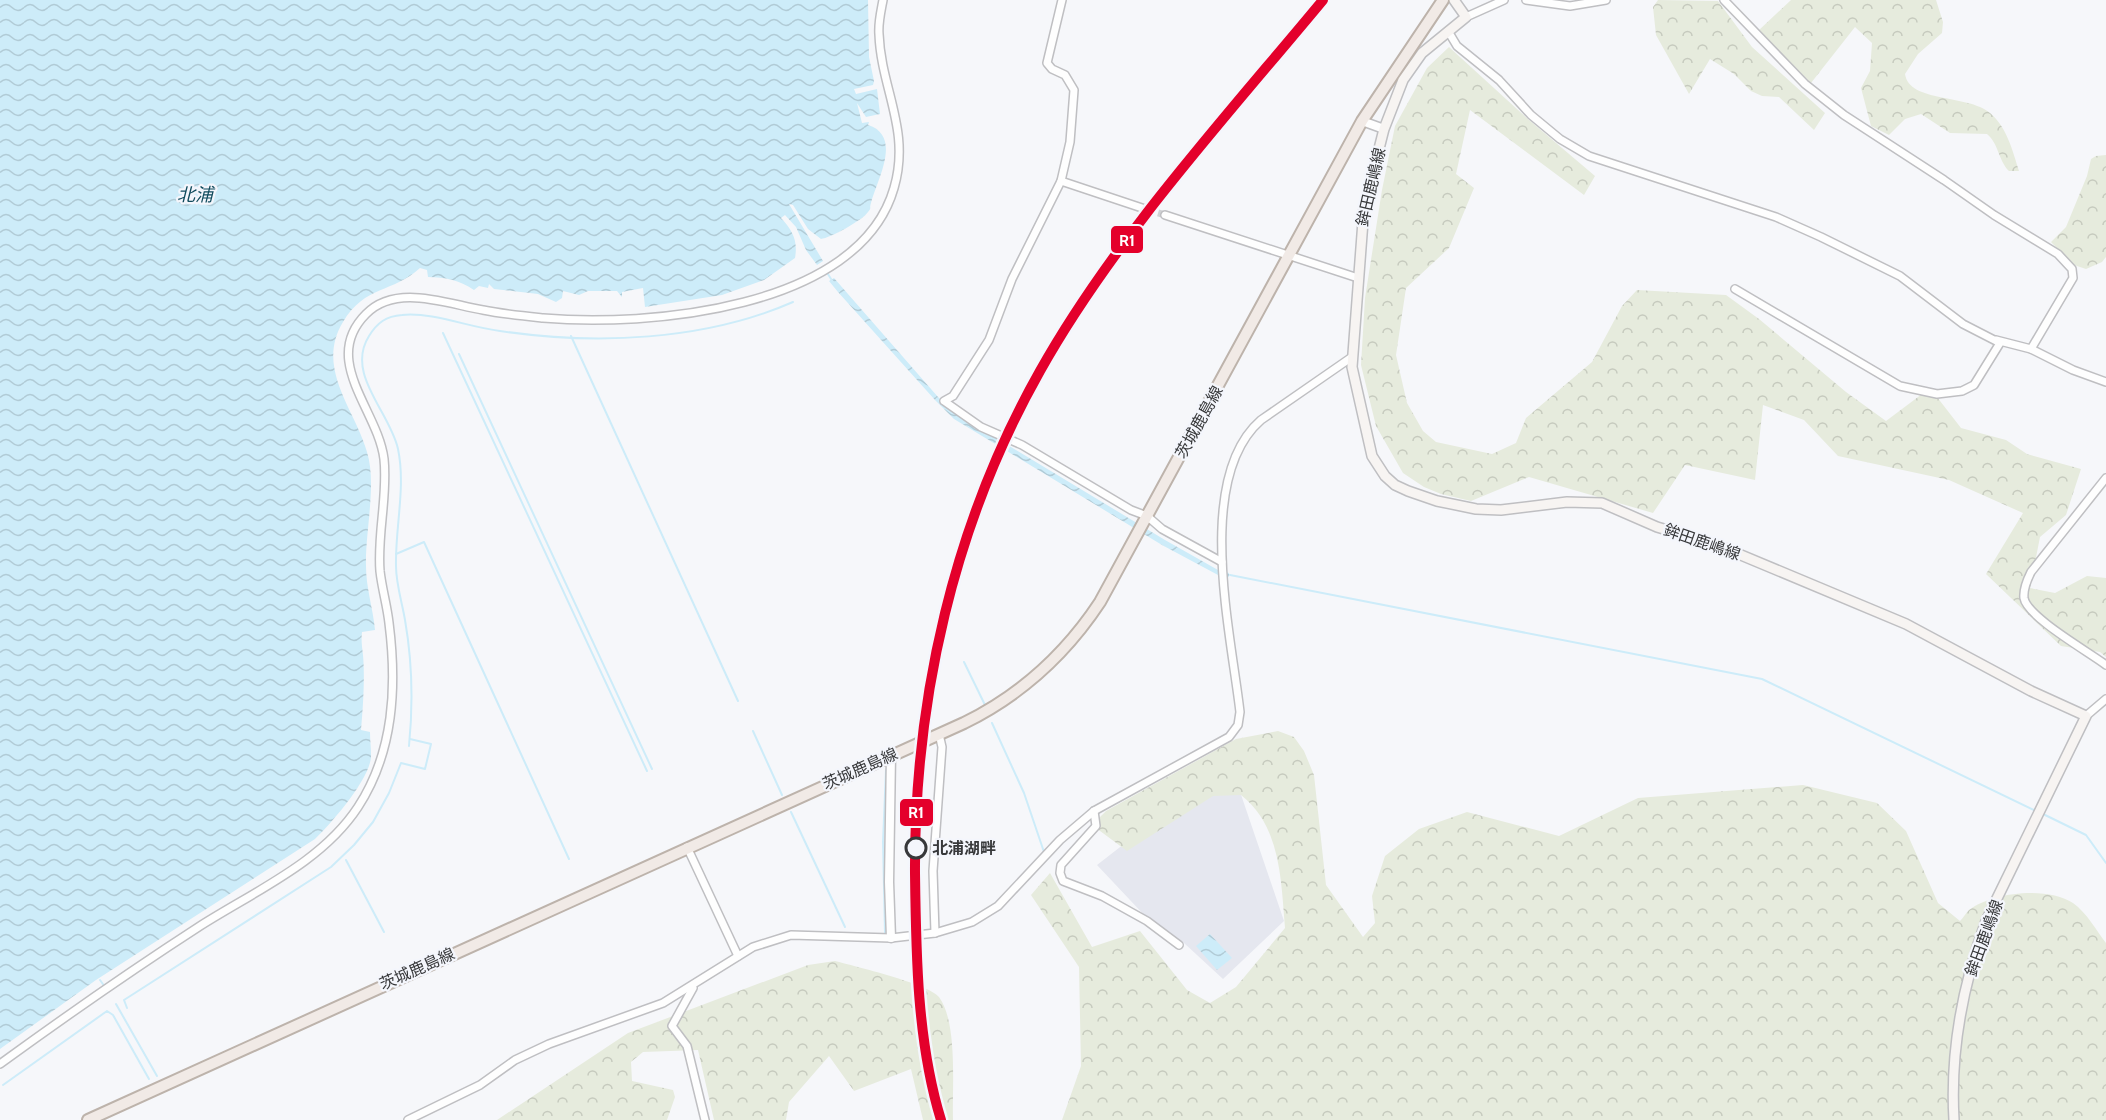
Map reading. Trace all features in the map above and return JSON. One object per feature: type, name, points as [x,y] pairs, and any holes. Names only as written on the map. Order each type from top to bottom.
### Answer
[{"type":"main road","name":"茨城鹿島線","points":[[88,1120],[939,734],[999,704],[1039,675],[1059,655],[1100,602],[1362,121],[1443,0]]},
{"type":"main road","points":[[1454,0],[1466,17]]},
{"type":"main road","name":"鉾田鹿嶋線","points":[[1466,17],[1422,53],[1397,94],[1384,129],[1364,208],[1352,357],[1354,376],[1372,456],[1378,468],[1395,486],[1437,501],[1476,509],[1501,510],[1567,502],[1602,503],[1657,527],[1717,545],[1906,624],[2031,690],[2086,716],[1986,921],[1975,951],[1958,1027],[1954,1120]]},
{"type":"street","points":[[0,1064],[163,950],[311,856],[345,825],[373,780],[388,738],[393,681],[389,625],[380,569],[384,461],[376,433],[355,388],[349,361],[353,335],[364,315],[382,302],[412,298],[541,318],[591,321],[646,319],[754,299],[803,282],[825,269],[871,230],[890,199],[896,180],[898,130],[878,34],[883,0]]},
{"type":"street","points":[[1062,0],[1047,63],[1052,69],[1065,75],[1074,90],[1070,142],[1061,181],[1012,279],[989,340],[953,396],[944,400],[981,427],[1022,445],[1221,562]]},
{"type":"street","points":[[1466,17],[1504,0]]},
{"type":"street","points":[[1526,0],[1570,6],[1606,0]]},
{"type":"street","points":[[1724,0],[1805,84],[1844,115],[1994,215],[2058,254],[2072,269],[2073,278],[2031,349]]},
{"type":"street","points":[[1448,31],[1457,46],[1499,80],[1531,115],[1560,139],[1589,156],[1776,217],[1900,276],[1964,324],[2000,343],[1974,385],[1962,391],[1937,394],[1900,386],[1735,290]]},
{"type":"street","points":[[1362,121],[1384,129]]},
{"type":"street","points":[[1061,181],[1148,210]]},
{"type":"street","points":[[1165,215],[1358,278]]},
{"type":"street","points":[[1994,339],[2031,349],[2073,370],[2106,382]]},
{"type":"street","points":[[408,1120],[480,1085],[515,1060],[549,1044],[663,1004],[753,947],[791,935],[891,938],[935,933],[972,922],[998,906],[1060,840],[1094,811],[1229,737],[1238,725],[1240,712],[1221,562],[1223,517],[1232,467],[1243,440],[1261,420],[1352,357]]},
{"type":"street","points":[[2106,478],[2031,572],[2024,588],[2024,599],[2033,614],[2106,665]]},
{"type":"street","points":[[2086,716],[2106,699]]},
{"type":"street","points":[[935,933],[933,871],[942,747],[939,734]]},
{"type":"street","points":[[891,755],[889,882],[891,938]]},
{"type":"street","points":[[1094,811],[1096,826],[1061,865],[1060,873],[1063,881],[1102,896],[1146,921],[1179,945]]},
{"type":"street","points":[[687,848],[738,956]]},
{"type":"street","points":[[694,985],[672,1026],[687,1046],[705,1120]]},
{"type":"shaded area","points":[[1234,774],[1284,921],[1223,979],[1184,943],[1146,917],[1097,865],[1124,844]]},
{"type":"green space","points":[[1658,0],[1718,1],[1752,47],[1825,113],[1814,130],[1779,97],[1762,96],[1751,91],[1734,74],[1710,59],[1689,94],[1656,35],[1653,7]]},
{"type":"green space","points":[[1791,0],[1936,0],[1943,22],[1942,33],[1918,54],[1905,74],[1909,83],[1917,90],[1968,103],[1990,113],[2005,132],[2019,171],[2009,171],[1994,142],[1987,134],[1950,133],[1921,114],[1905,119],[1889,135],[1871,126],[1861,88],[1870,71],[1872,43],[1855,27],[1811,83],[1758,31]]},
{"type":"green space","points":[[1449,47],[1595,176],[1584,195],[1470,110],[1456,174],[1474,188],[1449,248],[1406,288],[1396,355],[1407,403],[1423,431],[1436,442],[1492,454],[1516,443],[1526,418],[1592,362],[1622,306],[1637,290],[1726,295],[1759,319],[1846,392],[1886,421],[1930,388],[1961,428],[2006,440],[2027,454],[2081,469],[2066,515],[2040,537],[2030,588],[2055,593],[2087,576],[2106,578],[2106,657],[2100,652],[2061,646],[1986,574],[2023,513],[1949,480],[1838,456],[1804,420],[1763,405],[1755,480],[1685,465],[1653,513],[1529,477],[1471,501],[1441,494],[1424,487],[1403,473],[1376,426],[1361,365],[1365,298],[1382,190],[1395,126],[1427,68]]},
{"type":"green space","points":[[2106,155],[2106,257],[2102,262],[2086,269],[2074,265],[2051,242],[2066,227],[2087,176],[2091,159]]},
{"type":"green space","points":[[1278,731],[1294,737],[1304,751],[1314,775],[1326,885],[1363,937],[1375,923],[1372,896],[1385,856],[1419,829],[1467,812],[1559,836],[1638,798],[1803,785],[1877,803],[1906,831],[1938,903],[1960,921],[1969,910],[1991,899],[2005,895],[2035,893],[2049,894],[2073,903],[2091,922],[2106,943],[2106,1120],[1062,1120],[1081,1066],[1079,967],[1031,895],[1050,873],[1092,947],[1140,931],[1187,990],[1210,1003],[1236,987],[1285,928],[1276,855],[1264,822],[1254,808],[1241,795],[1213,796],[1127,851],[1092,825],[1106,811],[1236,739]]},
{"type":"green space","points":[[835,961],[907,981],[939,997],[945,1008],[952,1039],[953,1120],[923,1120],[911,1069],[854,1091],[829,1056],[789,1102],[786,1120],[714,1120],[698,1050],[643,1052],[631,1062],[632,1081],[673,1090],[675,1097],[667,1120],[497,1120],[628,1033],[808,965]]},
{"type":"water","name":"北浦","points":[[0,0],[868,0],[869,57],[874,81],[873,85],[854,89],[856,94],[877,89],[880,114],[866,117],[857,103],[862,123],[869,122],[868,125],[878,131],[884,139],[886,148],[885,160],[870,209],[846,228],[821,239],[808,229],[793,205],[789,204],[823,261],[817,265],[806,250],[796,227],[785,215],[781,218],[794,237],[795,258],[764,280],[722,295],[645,307],[643,288],[622,292],[622,297],[617,291],[588,291],[579,295],[563,291],[562,298],[556,302],[538,294],[494,289],[489,284],[488,288],[479,286],[474,290],[452,280],[428,277],[427,270],[420,268],[400,282],[370,295],[352,310],[343,322],[336,339],[333,356],[340,388],[361,436],[370,465],[371,493],[366,566],[375,630],[362,632],[364,683],[361,730],[370,732],[371,752],[365,775],[340,812],[315,839],[96,980],[0,1049]]},
{"type":"water","points":[[834,278],[938,397],[958,415],[1165,540],[1218,570],[1229,573],[1229,577],[1218,575],[1162,545],[954,419],[838,292],[829,281]]},
{"type":"water","points":[[1210,934],[1232,958],[1217,970],[1196,946]]},
{"type":"waterway","points":[[826,271],[833,282]]},
{"type":"waterway","points":[[409,746],[410,667],[396,566],[401,493],[400,463],[393,435],[372,393],[362,364],[363,350],[375,327],[391,317],[414,315],[488,329],[536,335],[573,338],[649,336],[723,325],[793,302]]},
{"type":"waterway","points":[[443,333],[647,771]]},
{"type":"waterway","points":[[571,336],[738,701]]},
{"type":"waterway","points":[[459,354],[652,769]]},
{"type":"waterway","points":[[396,554],[424,542],[569,859]]},
{"type":"waterway","points":[[1230,575],[1762,679],[2036,811]]},
{"type":"waterway","points":[[964,662],[985,705]]},
{"type":"waterway","points":[[992,723],[1024,793],[1044,852]]},
{"type":"waterway","points":[[753,731],[782,795]]},
{"type":"waterway","points":[[127,1008],[124,1000],[331,867],[354,845],[373,822],[389,793],[401,763],[425,769],[431,744],[410,739]]},
{"type":"waterway","points":[[885,933],[883,842],[886,770]]},
{"type":"waterway","points":[[791,812],[845,927]]},
{"type":"waterway","points":[[2041,813],[2086,835],[2106,863]]},
{"type":"waterway","points":[[346,860],[384,932]]},
{"type":"waterway","points":[[100,980],[105,987]]},
{"type":"waterway","points":[[116,1004],[157,1076]]},
{"type":"waterway","points":[[3,1085],[107,1011],[113,1015],[149,1079]]},
{"type":"tunnel","points":[[1148,210],[1165,215]]},
{"type":"transit line","name":"R1","points":[[941,1120],[927,1060],[919,998],[915,904],[917,808],[922,743],[931,678],[962,551],[984,489],[1010,429],[1069,322],[1136,226],[1323,0]]},
{"type":"place","name":"北浦湖畔","points":[[916,848]]}]
